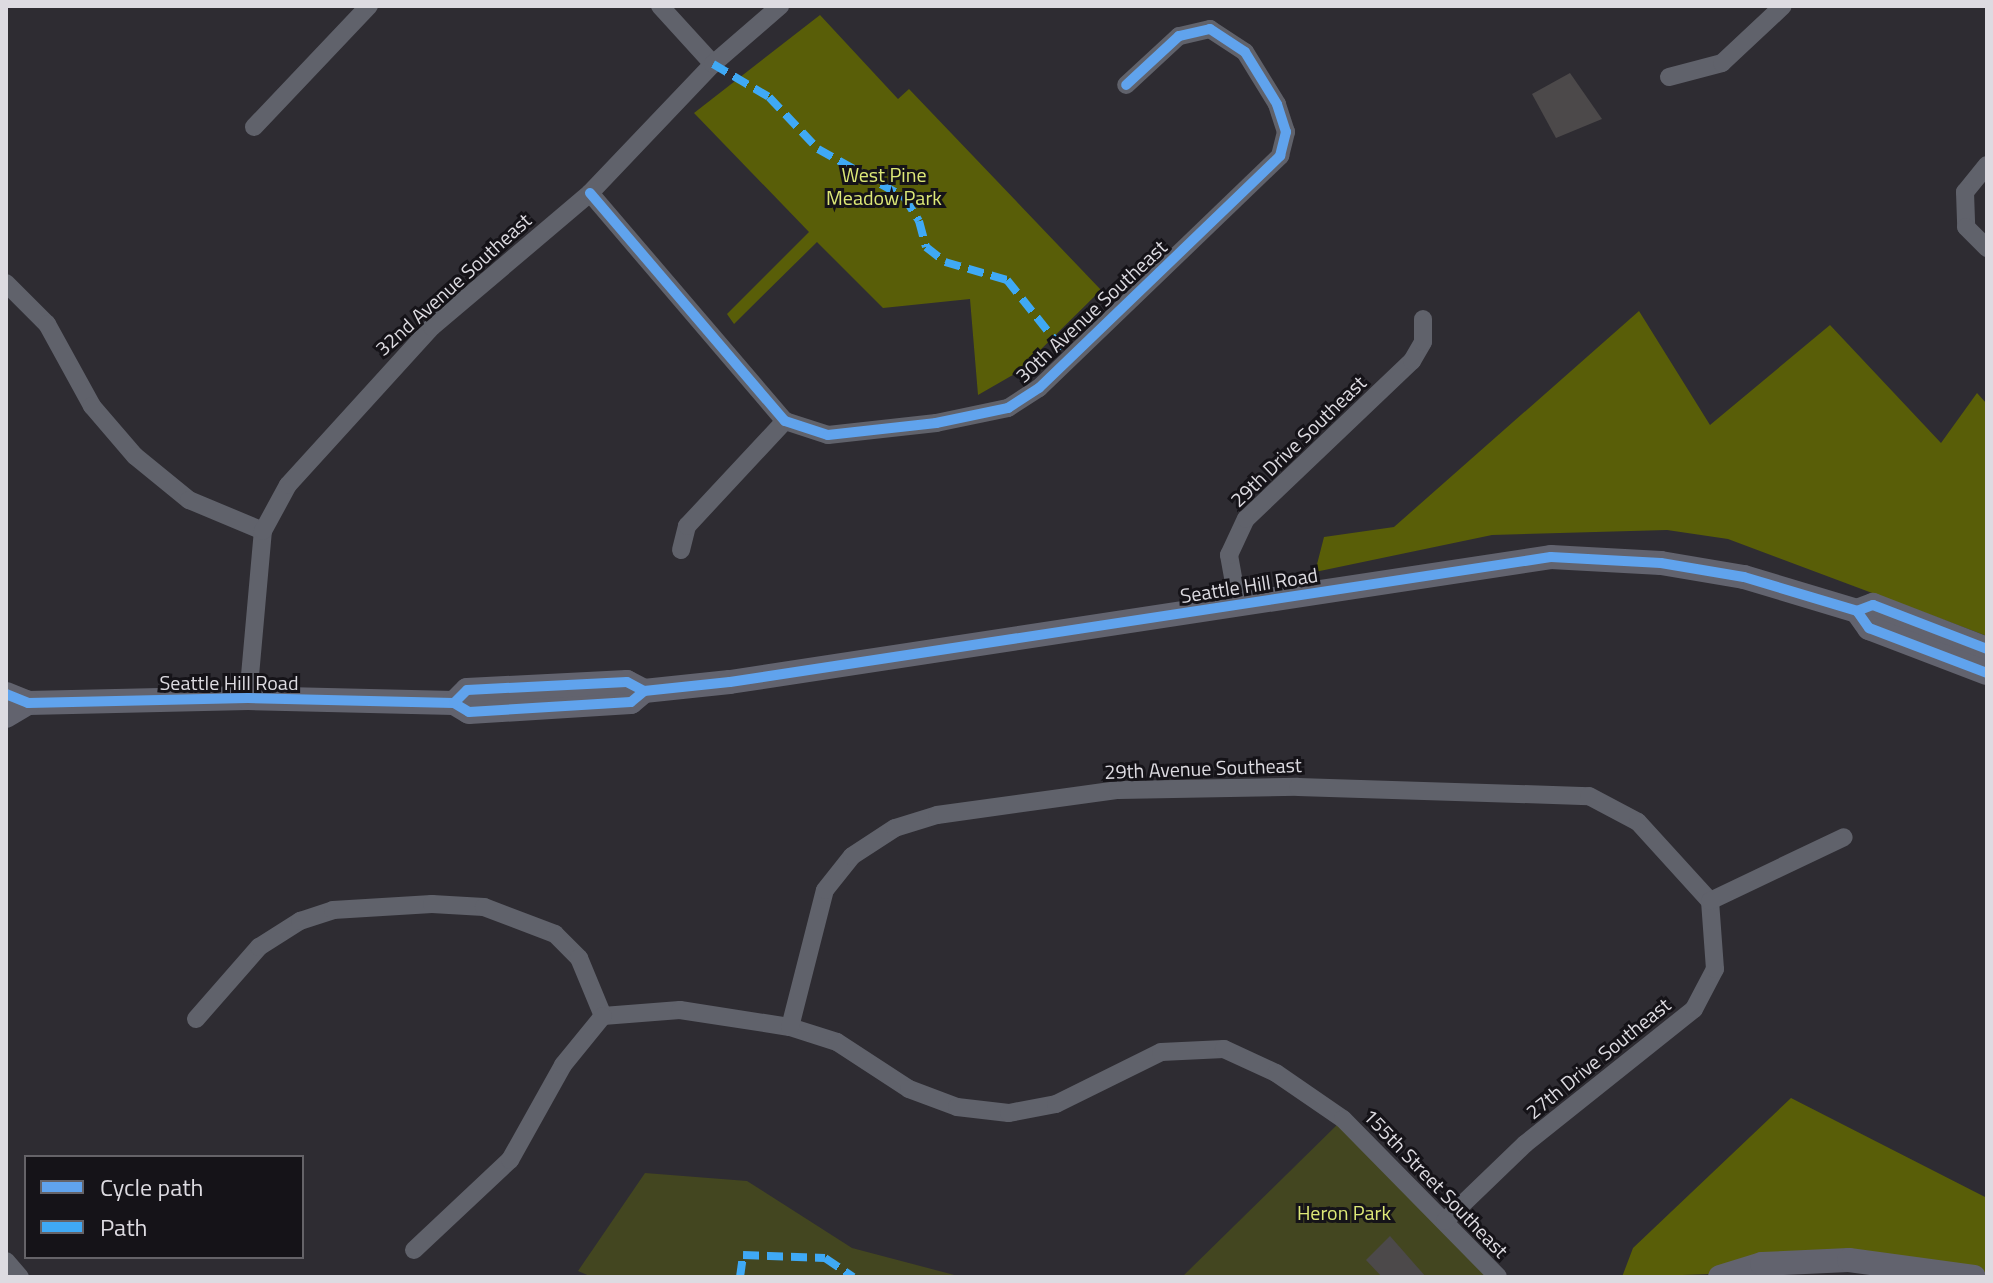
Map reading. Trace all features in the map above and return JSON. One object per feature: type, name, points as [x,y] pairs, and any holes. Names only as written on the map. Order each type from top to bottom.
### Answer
[{"type":"main road","name":"Seattle Hill Road","points":[[6,716],[17,699],[248,698],[454,703],[469,712],[631,702],[644,691],[1551,557],[1661,563],[1744,577],[1857,611],[1873,605],[1987,649]]},
{"type":"main road","name":"Seattle Hill Road","points":[[1857,611],[1869,628],[1987,673]]},
{"type":"main road","points":[[1720,1277],[1762,1264],[1849,1260],[1974,1277]]},
{"type":"street","points":[[254,127],[369,6]]},
{"type":"street","points":[[660,6],[713,64]]},
{"type":"street","name":"32nd Avenue Southeast","points":[[248,698],[263,531],[288,485],[332,431],[422,337],[590,193],[713,64],[780,6]]},
{"type":"street","points":[[1669,77],[1722,63],[1783,6]]},
{"type":"street","name":"30th Avenue Southeast","points":[[785,421],[828,435],[1008,408],[1039,388],[1280,156],[1286,132],[1277,104],[1245,52],[1210,29],[1179,36],[1126,85]]},
{"type":"street","points":[[1987,165],[1965,192],[1966,227],[1987,248]]},
{"type":"street","points":[[590,193],[785,421],[687,526],[681,550]]},
{"type":"street","points":[[6,283],[47,324],[92,406],[135,456],[189,500],[263,531]]},
{"type":"street","name":"29th Drive Southeast","points":[[1238,605],[1229,555],[1241,527],[1412,361],[1423,342],[1423,319]]},
{"type":"street","name":"29th Avenue Southeast","points":[[790,1027],[825,890],[852,856],[895,828],[937,815],[1058,798],[1118,790],[1298,787],[1589,796],[1638,822],[1710,901]]},
{"type":"street","points":[[1710,901],[1844,837]]},
{"type":"street","name":"27th Drive Southeast","points":[[1445,1221],[1525,1144],[1694,1009],[1715,969],[1710,901]]},
{"type":"street","points":[[196,1019],[259,947],[300,921],[333,910],[432,904],[484,907],[555,934],[579,958],[603,1016],[563,1065],[510,1160],[414,1250]]},
{"type":"street","name":"155th Street Southeast","points":[[603,1016],[680,1010],[790,1027],[837,1042],[909,1089],[957,1107],[1009,1113],[1056,1104],[1161,1052],[1224,1049],[1276,1073],[1343,1119],[1498,1277]]},
{"type":"street","points":[[6,1261],[20,1277]]},
{"type":"green space","name":"West Pine Meadow Park","points":[[820,15],[898,99],[909,89],[1101,290],[1018,372],[978,395],[970,299],[883,308],[817,242],[734,324],[727,314],[809,232],[694,113]]},
{"type":"green space","points":[[1639,311],[1710,425],[1830,325],[1941,443],[1977,393],[1987,404],[1987,636],[1728,539],[1667,530],[1492,535],[1315,572],[1324,537],[1394,527]]},
{"type":"green space","points":[[1791,1098],[1987,1198],[1987,1277],[1924,1267],[1622,1277],[1633,1248]]},
{"type":"green space","name":"Heron Park","points":[[1343,1119],[1498,1277],[1182,1277]]},
{"type":"green space","points":[[645,1173],[747,1181],[852,1248],[962,1277],[592,1277],[578,1271]]},
{"type":"building","points":[[1570,73],[1602,119],[1556,138],[1532,94]]},
{"type":"building","points":[[1390,1236],[1426,1277],[1382,1277],[1366,1260]]},
{"type":"marked path","points":[[713,64],[769,97],[818,149],[904,197],[919,221],[926,247],[945,262],[1007,280],[1070,359]]},
{"type":"marked path","points":[[740,1277],[743,1255],[825,1258],[853,1277]]},
{"type":"cycle path","points":[[590,193],[785,421],[828,435],[936,423],[1008,408],[1039,388],[1280,156],[1286,132],[1277,104],[1245,52],[1210,29],[1179,36],[1126,85]]},
{"type":"cycle path","points":[[454,703],[467,690],[627,682],[644,691],[730,682],[1551,557],[1661,563],[1744,577],[1857,611],[1869,628],[1987,673]]},
{"type":"cycle path","points":[[1857,611],[1873,605],[1987,649]]},
{"type":"cycle path","points":[[6,694],[28,703],[248,698],[454,703],[469,712],[631,702],[644,691]]}]
